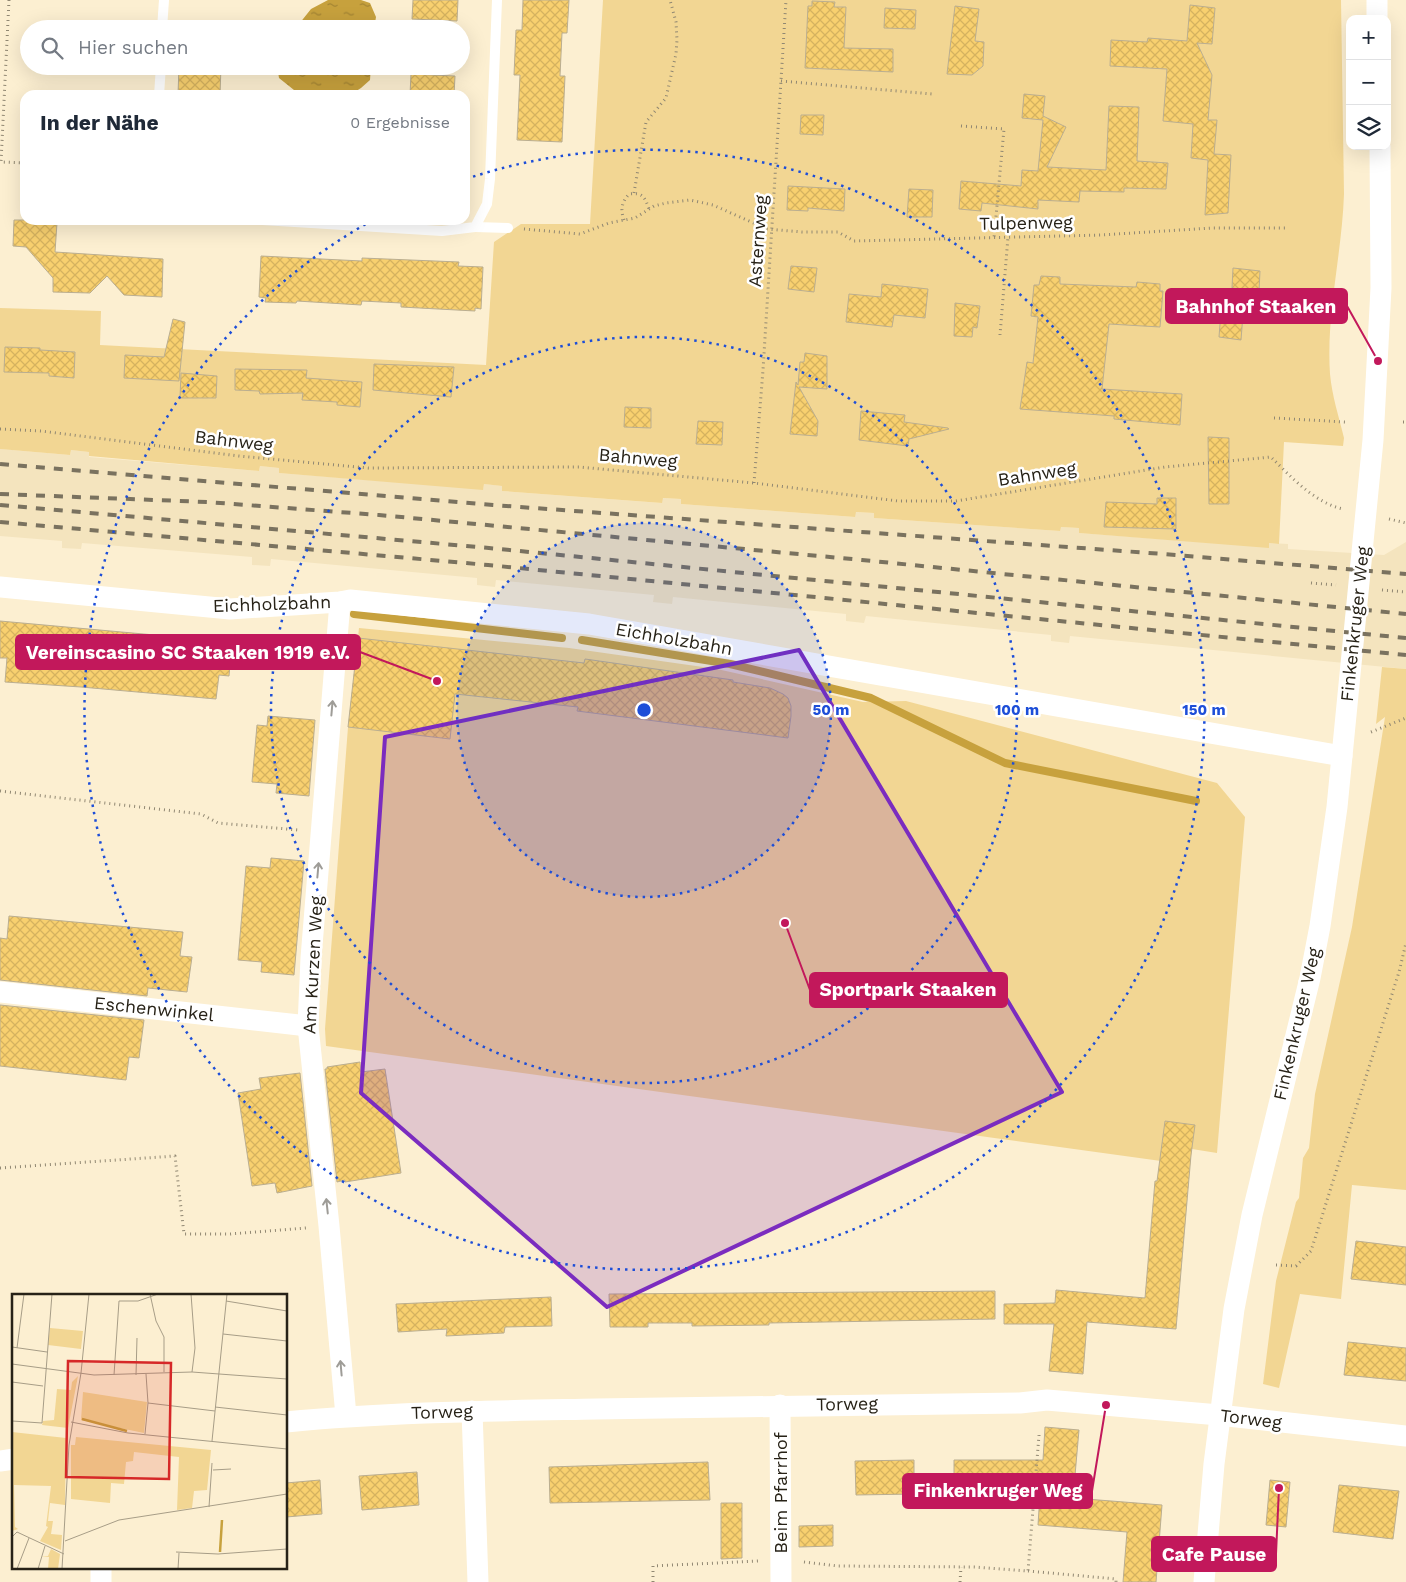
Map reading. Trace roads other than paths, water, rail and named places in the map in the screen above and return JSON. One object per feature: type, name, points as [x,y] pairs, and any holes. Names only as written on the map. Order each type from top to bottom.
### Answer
[{"type":"street","points":[[1377,0],[1377,15]]},
{"type":"street","name":"Finkenkruger Weg","points":[[1204,1582],[1219,1415],[1234,1309],[1252,1215],[1310,978],[1320,926],[1337,807],[1371,463],[1381,288],[1380,150]]},
{"type":"street","name":"Eichholzbahn","points":[[0,587],[230,609],[350,600],[589,624],[1342,756]]},
{"type":"street","name":"Am Kurzen Weg","points":[[340,602],[311,958],[308,1026],[329,1226],[346,1416]]},
{"type":"street","name":"Eschenwinkel","points":[[0,992],[308,1026]]},
{"type":"street","name":"Torweg","points":[[288,1422],[346,1416],[472,1411],[1047,1400],[1219,1415],[1406,1436]]},
{"type":"street","name":"Beim Pfarrhof","points":[[780,1405],[781,1582]]},
{"type":"street","points":[[472,1411],[478,1582]]},
{"type":"lane","points":[[163,20],[164,0]]},
{"type":"lane","points":[[474,228],[487,204],[490,179],[497,0]]},
{"type":"lane","points":[[159,90],[160,75]]},
{"type":"lane","points":[[352,225],[442,230],[508,228]]},
{"type":"water","points":[[328,0],[361,0],[370,3],[376,17],[376,20],[302,20],[311,9]]},
{"type":"water","points":[[278,75],[370,75],[370,80],[358,90],[294,90],[279,78]]},
{"type":"waterway","points":[[354,614],[562,638]]},
{"type":"waterway","points":[[582,640],[730,664],[871,698],[1005,763],[1196,801]]},
{"type":"railway","points":[[0,464],[493,505],[1163,554],[1406,574]]},
{"type":"railway","points":[[0,494],[207,502],[379,515],[862,560],[1406,614]]},
{"type":"railway","points":[[0,505],[489,548],[1406,638]]},
{"type":"railway","points":[[0,522],[488,565],[1406,655]]},
{"type":"place","name":"Bahnhof Staaken","points":[[1378,361]]},
{"type":"place","name":"Vereinscasino SC Staaken 1919 e.V.","points":[[437,681]]},
{"type":"place","name":"Sportpark Staaken","points":[[785,923]]},
{"type":"place","name":"Finkenkruger Weg","points":[[1106,1405]]},
{"type":"place","name":"Cafe Pause","points":[[1279,1488]]}]
